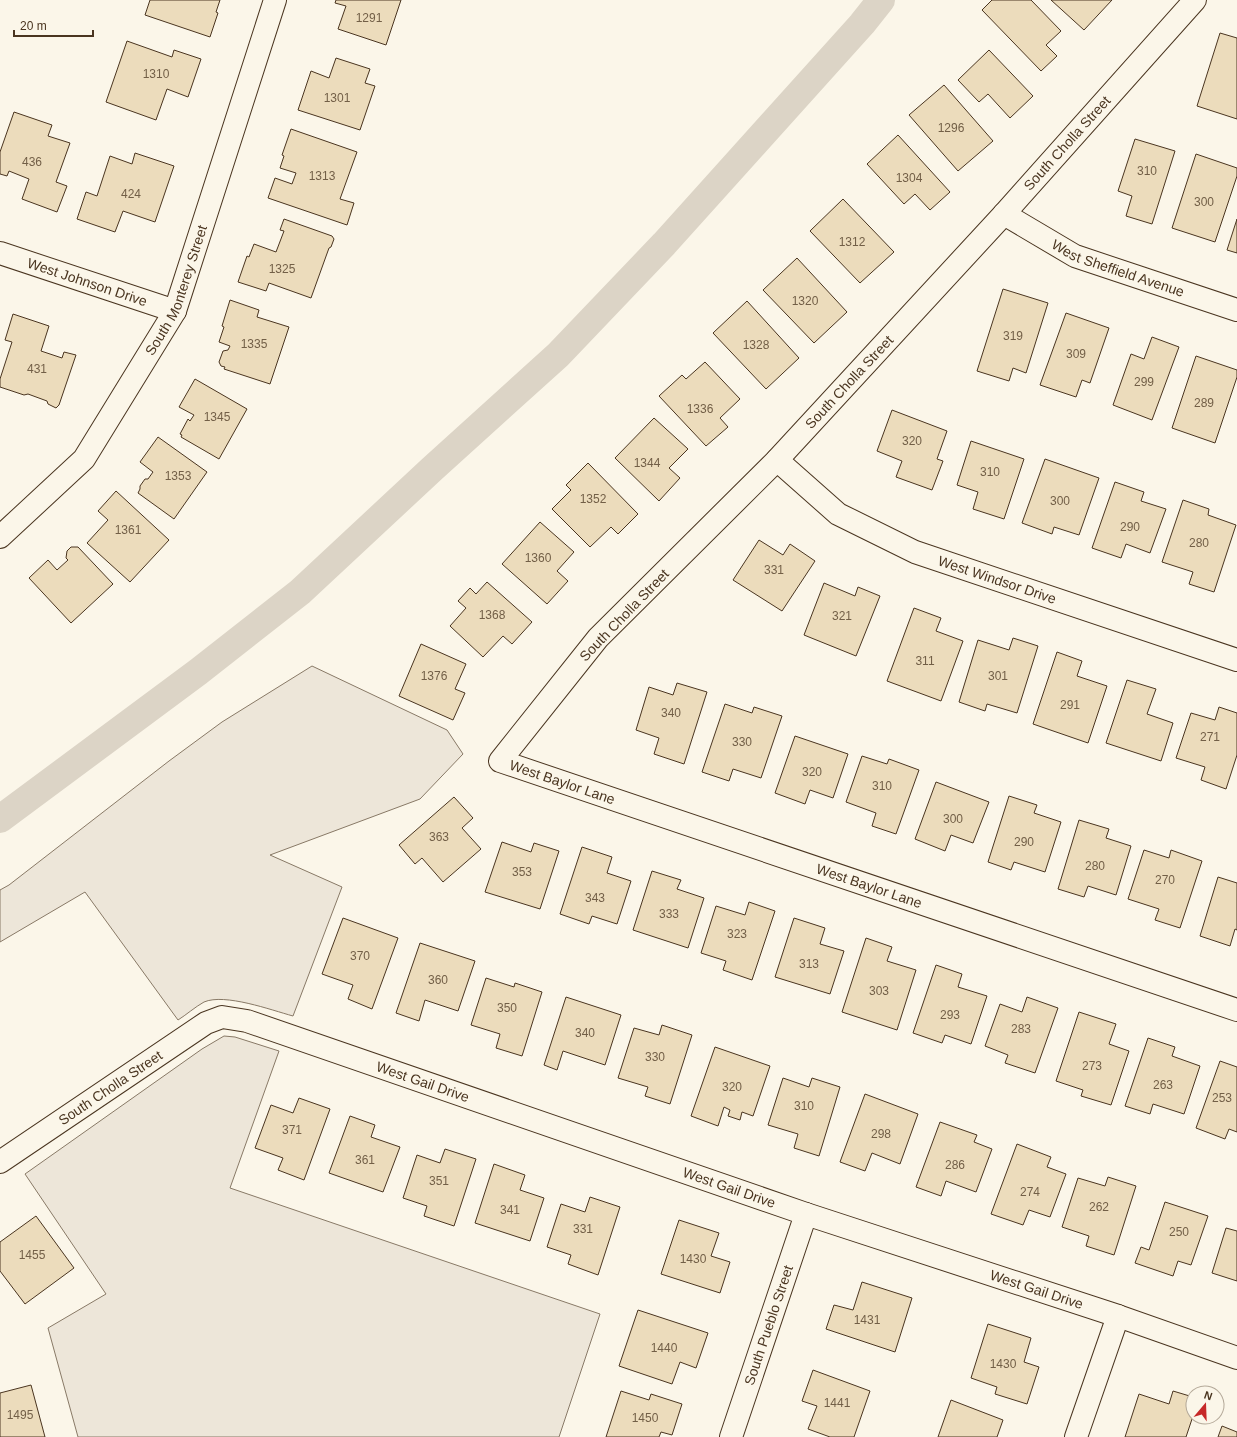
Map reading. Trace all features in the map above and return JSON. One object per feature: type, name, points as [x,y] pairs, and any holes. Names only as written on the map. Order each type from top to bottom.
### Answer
[{"type":"street","name":"South Monterey Street","points":[[0,537],[84,459],[175,311],[275,0]]},
{"type":"street","name":"South Cholla Street","points":[[500,761],[598,638],[777,460],[1004,214],[1195,0]]},
{"type":"street","name":"West Sheffield Avenue","points":[[1004,214],[1075,256],[1237,310]]},
{"type":"street","name":"West Johnson Drive","points":[[0,253],[175,311]]},
{"type":"street","name":"West Windsor Drive","points":[[777,460],[838,514],[915,552],[1237,660]]},
{"type":"street","name":"West Baylor Lane","points":[[500,761],[1237,1010]]},
{"type":"street","name":"South Cholla Street","points":[[0,1162],[206,1023],[222,1017]]},
{"type":"street","name":"West Gail Drive","points":[[222,1017],[247,1021],[806,1214],[1118,1316],[1237,1358]]},
{"type":"street","name":"South Pueblo Street","points":[[731,1437],[806,1214]]},
{"type":"street","points":[[1076,1437],[1118,1316]]},
{"type":"shaded area","points":[[312,666],[447,730],[463,754],[420,799],[270,855],[342,887],[293,1016],[248,1003],[213,1000],[204,1002],[197,1006],[178,1020],[85,892],[0,942],[0,890],[9,885],[169,761],[222,722]]},
{"type":"shaded area","points":[[224,1036],[235,1037],[279,1051],[230,1188],[600,1314],[559,1437],[78,1437],[48,1328],[106,1294],[25,1174],[202,1049]]},
{"type":"building","points":[[150,0],[220,0],[216,12],[218,13],[210,37],[145,15]]},
{"type":"building","points":[[336,0],[401,0],[386,45],[338,29],[346,6],[335,3]]},
{"type":"building","points":[[992,0],[1031,0],[1061,31],[1046,45],[1057,56],[1041,71],[982,10]]},
{"type":"building","points":[[1051,0],[1112,0],[1084,30]]},
{"type":"building","points":[[1220,33],[1237,38],[1237,119],[1197,106]]},
{"type":"building","points":[[127,41],[172,57],[174,50],[201,59],[188,97],[167,89],[156,120],[106,102]]},
{"type":"building","points":[[989,50],[1033,96],[1010,118],[988,94],[979,102],[958,80]]},
{"type":"building","points":[[336,58],[370,69],[365,83],[375,86],[360,130],[298,110],[311,71],[329,78]]},
{"type":"building","points":[[944,85],[993,141],[958,171],[909,115]]},
{"type":"building","points":[[14,112],[52,125],[48,136],[70,143],[56,182],[67,186],[57,212],[22,199],[29,179],[9,171],[7,176],[0,174],[0,152]]},
{"type":"building","points":[[291,129],[357,152],[340,199],[354,203],[347,225],[268,198],[275,178],[292,184],[296,173],[280,168],[284,156],[282,155]]},
{"type":"building","points":[[898,135],[950,192],[930,210],[915,194],[904,204],[867,164]]},
{"type":"building","points":[[1135,139],[1175,151],[1152,224],[1126,216],[1132,196],[1118,191]]},
{"type":"building","points":[[135,153],[174,166],[155,222],[123,211],[115,232],[77,219],[86,192],[97,196],[110,156],[132,164]]},
{"type":"building","points":[[1196,154],[1237,168],[1237,176],[1215,242],[1172,228]]},
{"type":"building","points":[[843,199],[894,252],[860,283],[810,231]]},
{"type":"building","points":[[284,219],[332,236],[334,239],[331,247],[329,248],[311,298],[269,283],[266,291],[238,282],[247,256],[249,257],[254,244],[276,252],[284,231],[280,230]]},
{"type":"building","points":[[1237,219],[1237,253],[1227,250]]},
{"type":"building","points":[[797,258],[847,312],[814,343],[763,290]]},
{"type":"building","points":[[1003,289],[1048,303],[1026,373],[1013,368],[1009,381],[977,371]]},
{"type":"building","points":[[230,300],[259,310],[257,317],[289,327],[270,384],[224,369],[225,367],[221,366],[219,362],[223,351],[228,350],[230,346],[219,342]]},
{"type":"building","points":[[747,301],[799,358],[766,389],[713,333]]},
{"type":"building","points":[[1066,313],[1109,328],[1090,383],[1082,380],[1076,397],[1040,385]]},
{"type":"building","points":[[13,314],[49,326],[41,351],[62,358],[64,352],[76,355],[59,405],[56,408],[48,404],[47,401],[28,394],[24,395],[0,387],[0,379],[12,342],[5,340]]},
{"type":"building","points":[[1152,337],[1179,347],[1152,420],[1113,405],[1131,354],[1144,359]]},
{"type":"building","points":[[1196,356],[1237,370],[1237,377],[1215,443],[1172,428]]},
{"type":"building","points":[[705,362],[740,399],[720,418],[728,427],[706,446],[659,396],[682,375],[686,379]]},
{"type":"building","points":[[195,379],[247,409],[219,459],[181,437],[182,435],[180,434],[188,419],[190,421],[194,415],[179,407]]},
{"type":"building","points":[[892,410],[947,431],[937,459],[943,461],[932,490],[896,477],[902,461],[877,451]]},
{"type":"building","points":[[654,418],[688,449],[669,468],[680,478],[659,501],[615,458]]},
{"type":"building","points":[[158,437],[207,472],[174,519],[138,493],[140,486],[145,479],[148,479],[153,472],[140,462]]},
{"type":"building","points":[[971,441],[1024,459],[1004,519],[973,509],[978,492],[957,485]]},
{"type":"building","points":[[1045,459],[1099,478],[1079,535],[1054,527],[1052,534],[1022,523]]},
{"type":"building","points":[[588,463],[638,514],[618,534],[611,527],[590,547],[552,509],[571,490],[566,485]]},
{"type":"building","points":[[1115,482],[1144,492],[1141,501],[1166,509],[1150,553],[1126,544],[1121,558],[1092,548]]},
{"type":"building","points":[[116,491],[169,540],[130,582],[87,543],[108,520],[98,511]]},
{"type":"building","points":[[1183,500],[1209,509],[1208,515],[1236,525],[1214,592],[1189,584],[1193,572],[1162,562]]},
{"type":"building","points":[[540,522],[574,552],[557,571],[568,581],[547,604],[502,564]]},
{"type":"building","points":[[759,540],[783,555],[790,544],[815,561],[782,611],[733,580]]},
{"type":"building","points":[[71,547],[78,547],[113,584],[71,623],[29,578],[48,560],[57,570],[68,560],[66,558],[67,551]]},
{"type":"building","points":[[487,582],[532,622],[512,644],[503,636],[483,657],[450,626],[466,608],[458,601],[470,588],[476,594]]},
{"type":"building","points":[[824,583],[855,596],[858,587],[880,596],[856,656],[804,635]]},
{"type":"building","points":[[914,608],[941,618],[936,631],[963,641],[941,701],[887,681]]},
{"type":"building","points":[[1013,638],[1038,646],[1017,713],[987,704],[985,711],[959,702],[978,640],[1009,650]]},
{"type":"building","points":[[421,644],[466,664],[455,689],[465,693],[453,720],[399,696]]},
{"type":"building","points":[[1057,652],[1082,661],[1077,676],[1107,686],[1088,743],[1033,724]]},
{"type":"building","points":[[1127,680],[1156,689],[1147,714],[1173,723],[1161,761],[1106,743]]},
{"type":"building","points":[[677,683],[707,692],[684,764],[654,754],[659,738],[636,730],[649,687],[673,695]]},
{"type":"building","points":[[725,704],[752,713],[754,707],[782,716],[761,778],[733,769],[729,781],[702,772]]},
{"type":"building","points":[[1219,707],[1237,713],[1237,755],[1226,789],[1201,780],[1205,767],[1176,758],[1191,713],[1215,720]]},
{"type":"building","points":[[795,736],[848,754],[833,798],[810,790],[805,804],[775,793]]},
{"type":"building","points":[[862,756],[887,764],[889,759],[919,770],[896,834],[872,826],[876,813],[846,802]]},
{"type":"building","points":[[936,782],[989,802],[973,843],[951,835],[945,851],[915,839]]},
{"type":"building","points":[[1009,796],[1037,805],[1034,813],[1061,822],[1045,872],[1014,862],[1011,870],[988,862]]},
{"type":"building","points":[[454,797],[473,818],[462,828],[481,849],[443,882],[422,858],[415,864],[399,845]]},
{"type":"building","points":[[1079,820],[1109,829],[1106,838],[1131,846],[1116,895],[1088,886],[1084,897],[1058,889]]},
{"type":"building","points":[[502,842],[531,852],[534,843],[559,851],[540,909],[485,892]]},
{"type":"building","points":[[582,847],[612,857],[607,873],[631,881],[617,924],[592,916],[589,924],[560,914]]},
{"type":"building","points":[[1144,850],[1169,858],[1171,850],[1202,861],[1180,928],[1155,920],[1159,909],[1128,899]]},
{"type":"building","points":[[652,871],[681,880],[677,889],[704,898],[688,948],[633,930]]},
{"type":"building","points":[[1218,877],[1237,883],[1237,930],[1235,929],[1230,946],[1200,936]]},
{"type":"building","points":[[749,902],[775,911],[752,980],[723,970],[726,961],[701,953],[716,906],[745,915]]},
{"type":"building","points":[[343,918],[398,938],[372,1009],[348,999],[353,985],[322,974]]},
{"type":"building","points":[[794,918],[825,928],[820,944],[844,951],[830,994],[775,977]]},
{"type":"building","points":[[866,938],[892,947],[887,961],[916,970],[897,1030],[842,1012]]},
{"type":"building","points":[[420,943],[475,961],[458,1011],[425,1000],[419,1021],[396,1013]]},
{"type":"building","points":[[936,965],[962,974],[958,987],[987,996],[971,1044],[945,1035],[942,1043],[913,1033]]},
{"type":"building","points":[[486,978],[514,987],[515,983],[542,992],[522,1056],[496,1048],[500,1034],[471,1025]]},
{"type":"building","points":[[566,997],[621,1015],[605,1065],[563,1051],[557,1070],[544,1065]]},
{"type":"building","points":[[1027,997],[1058,1008],[1035,1073],[1005,1063],[1008,1055],[985,1046],[1000,1004],[1022,1012]]},
{"type":"building","points":[[1079,1012],[1116,1024],[1109,1044],[1129,1051],[1111,1105],[1081,1096],[1083,1090],[1056,1081]]},
{"type":"building","points":[[662,1025],[692,1035],[670,1104],[645,1096],[648,1087],[618,1078],[634,1028],[659,1035]]},
{"type":"building","points":[[1148,1038],[1175,1047],[1172,1056],[1200,1066],[1184,1114],[1153,1104],[1150,1114],[1125,1106]]},
{"type":"building","points":[[715,1047],[770,1066],[753,1116],[742,1112],[740,1120],[728,1116],[730,1110],[724,1107],[718,1126],[691,1116]]},
{"type":"building","points":[[1220,1061],[1237,1067],[1237,1132],[1229,1129],[1225,1139],[1196,1128]]},
{"type":"building","points":[[783,1078],[809,1087],[812,1078],[840,1087],[819,1156],[794,1148],[798,1134],[768,1125]]},
{"type":"building","points":[[865,1094],[918,1114],[900,1164],[872,1153],[865,1171],[840,1162]]},
{"type":"building","points":[[299,1098],[330,1109],[304,1180],[278,1170],[283,1158],[255,1148],[271,1105],[293,1113]]},
{"type":"building","points":[[350,1116],[375,1125],[371,1137],[400,1147],[383,1192],[329,1173]]},
{"type":"building","points":[[940,1122],[977,1135],[974,1142],[992,1149],[976,1192],[946,1181],[941,1196],[916,1187]]},
{"type":"building","points":[[1017,1144],[1051,1157],[1047,1167],[1066,1174],[1050,1217],[1029,1210],[1023,1225],[991,1214]]},
{"type":"building","points":[[445,1149],[476,1159],[454,1226],[424,1216],[427,1206],[403,1198],[417,1155],[440,1163]]},
{"type":"building","points":[[494,1164],[525,1175],[520,1190],[544,1198],[530,1241],[475,1223]]},
{"type":"building","points":[[1108,1177],[1136,1186],[1114,1255],[1086,1246],[1089,1236],[1062,1227],[1078,1178],[1105,1186]]},
{"type":"building","points":[[590,1197],[620,1207],[598,1275],[568,1264],[571,1255],[547,1247],[561,1204],[585,1212]]},
{"type":"building","points":[[1165,1202],[1208,1216],[1191,1265],[1178,1261],[1173,1276],[1135,1263],[1141,1247],[1149,1250]]},
{"type":"building","points":[[36,1216],[74,1268],[25,1304],[0,1271],[0,1242]]},
{"type":"building","points":[[679,1220],[719,1233],[711,1256],[730,1262],[720,1293],[661,1274]]},
{"type":"building","points":[[1226,1228],[1237,1231],[1237,1281],[1212,1273]]},
{"type":"building","points":[[862,1282],[912,1298],[895,1352],[826,1329],[834,1305],[853,1310]]},
{"type":"building","points":[[638,1310],[708,1333],[696,1368],[680,1362],[672,1384],[619,1366]]},
{"type":"building","points":[[988,1324],[1031,1338],[1024,1362],[1039,1367],[1027,1404],[995,1394],[997,1387],[971,1378]]},
{"type":"building","points":[[813,1370],[870,1391],[854,1437],[830,1437],[808,1429],[817,1406],[802,1401]]},
{"type":"building","points":[[31,1385],[45,1437],[0,1437],[0,1393]]},
{"type":"building","points":[[621,1391],[649,1400],[651,1394],[682,1404],[672,1435],[661,1432],[659,1437],[606,1437]]},
{"type":"building","points":[[1173,1391],[1185,1395],[1185,1425],[1190,1425],[1186,1437],[1125,1437],[1139,1394],[1169,1404]]},
{"type":"building","points":[[951,1400],[1003,1420],[997,1437],[938,1437]]},
{"type":"building","points":[[1222,1426],[1237,1432],[1237,1437],[1218,1437]]},
{"type":"waterway","points":[[0,819],[198,672],[300,592],[432,469],[558,355],[664,244],[862,24],[881,0]]}]
